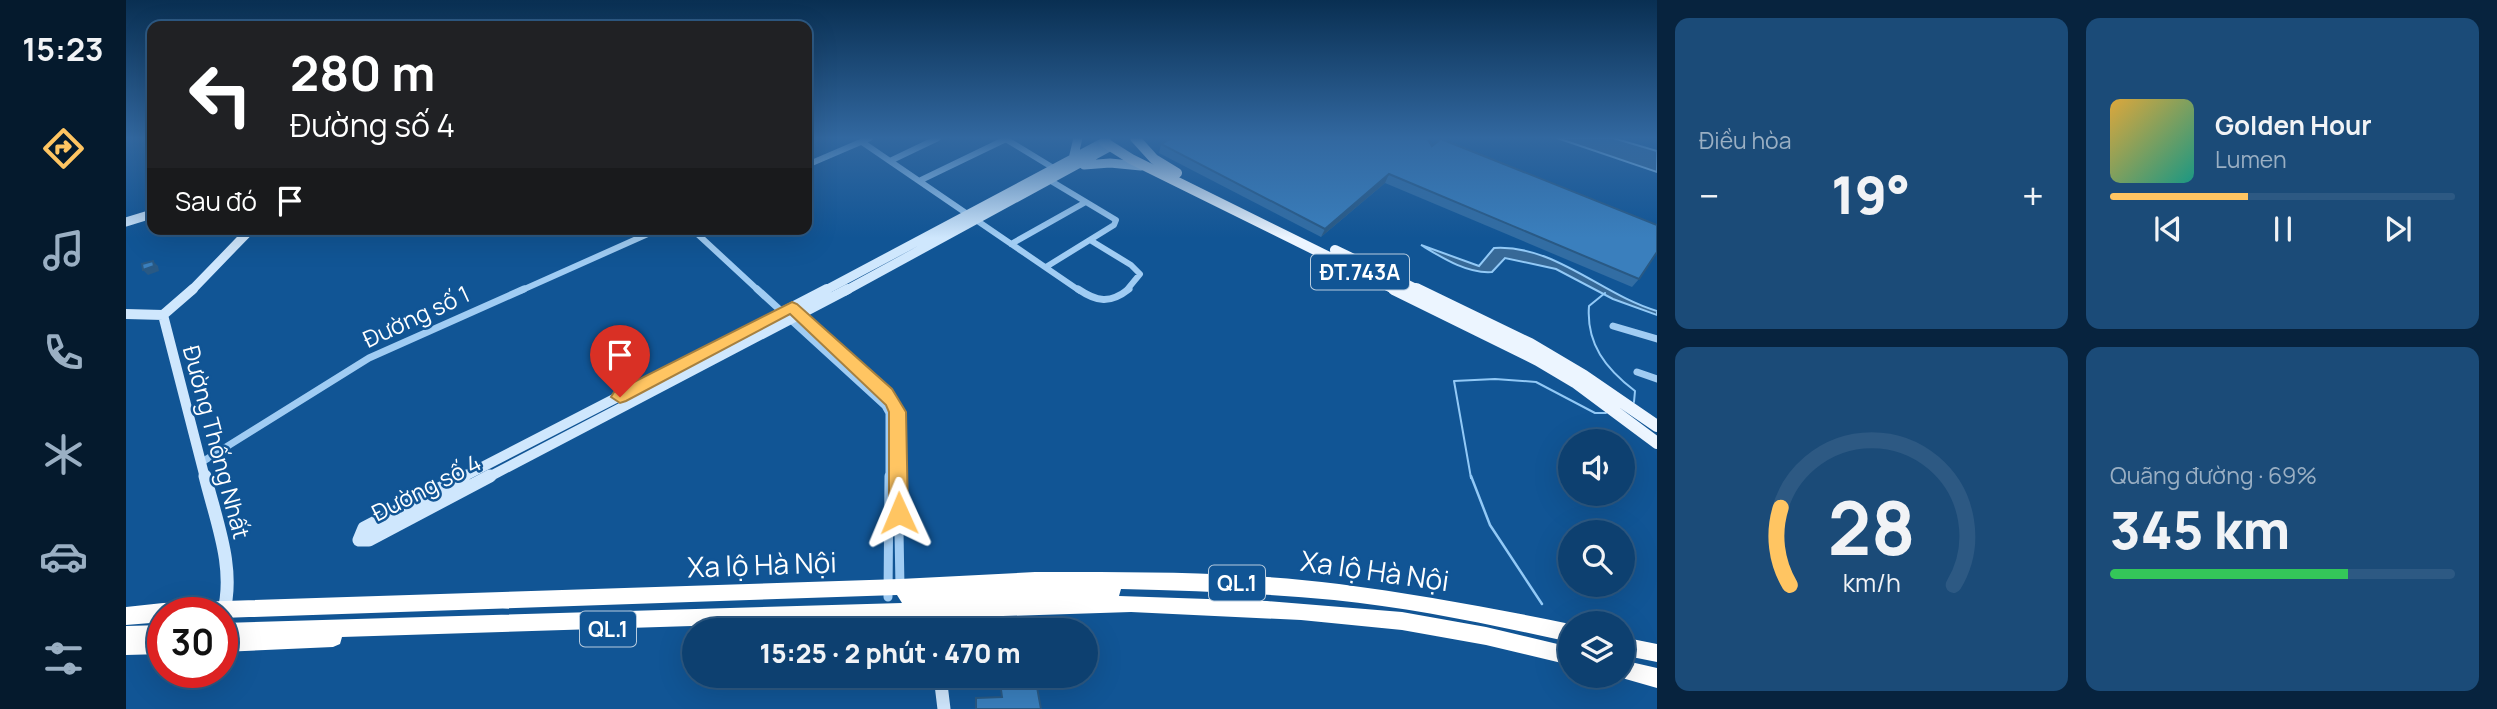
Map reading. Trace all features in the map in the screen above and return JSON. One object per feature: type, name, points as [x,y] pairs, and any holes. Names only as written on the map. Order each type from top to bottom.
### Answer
[{"type":"highway","name":"Xa lộ Hà Nội","points":[[238,616],[894,592],[1161,589],[1359,598],[1558,633]]},
{"type":"highway","name":"QL.1","points":[[947,618],[984,615],[992,609],[1060,607],[1080,611],[1215,612],[1278,616],[1399,630],[1511,649],[1520,644],[1558,653]]},
{"type":"highway","name":"Xa lộ Hà Nội","points":[[126,616],[147,614]]},
{"type":"highway","points":[[126,623],[147,622]]},
{"type":"highway","name":"QL.1","points":[[238,632],[359,634],[682,626]]},
{"type":"highway","points":[[126,635],[147,634]]},
{"type":"highway","name":"QL.1","points":[[238,641],[317,634]]},
{"type":"highway","points":[[126,646],[147,645]]},
{"type":"highway","points":[[1635,649],[1657,653]]},
{"type":"highway","points":[[1635,672],[1657,678]]},
{"type":"highway","points":[[1635,673],[1657,686]]},
{"type":"main road","name":"ĐT.743A","points":[[1162,171],[1497,338],[1638,414],[1656,435]]},
{"type":"main road","name":"ĐT.743A","points":[[1167,171],[1182,176],[1530,344],[1605,397],[1621,415],[1656,435]]},
{"type":"main road","points":[[1175,171],[1182,176]]},
{"type":"street","points":[[905,171],[1045,267],[1101,302],[1110,300],[1137,282],[1140,274],[1131,265],[1090,240]]},
{"type":"street","points":[[919,181],[939,171]]},
{"type":"street","name":"Đường số 4","points":[[1046,178],[1053,171]]},
{"type":"street","name":"Đường số 4","points":[[788,312],[381,534],[369,540],[359,540],[364,528],[1059,171]]},
{"type":"street","points":[[1045,267],[1114,225],[1116,220],[1046,178]]},
{"type":"street","points":[[1011,244],[1084,203]]},
{"type":"street","points":[[126,222],[147,216]]},
{"type":"street","points":[[126,314],[163,315],[199,284],[245,235]]},
{"type":"street","name":"Đường số 1","points":[[202,463],[369,358],[646,235]]},
{"type":"street","points":[[699,235],[887,393],[889,404],[897,412],[894,592]]},
{"type":"street","name":"Đường Thống Nhất","points":[[163,315],[226,560],[228,597]]},
{"type":"street","points":[[1613,326],[1657,339]]},
{"type":"street","points":[[1637,372],[1657,379]]},
{"type":"street","points":[[941,688],[944,709]]},
{"type":"water","points":[[1421,245],[1479,266],[1494,248],[1537,254],[1637,304],[1657,311],[1657,315],[1613,299],[1556,269],[1505,258],[1492,272],[1483,272],[1455,264]]},
{"type":"building","points":[[1213,171],[1522,171],[1657,225],[1657,252],[1639,279],[1389,174],[1325,229]]},
{"type":"building","points":[[153,261],[154,266],[143,270],[142,264]]},
{"type":"building","points":[[1001,688],[1037,688],[1041,709],[976,709],[976,698],[1002,697]]},
{"type":"waterway","points":[[1605,293],[1589,306],[1591,332],[1607,364],[1635,391],[1634,402]]},
{"type":"waterway","points":[[1471,478],[1454,381],[1495,379],[1536,382],[1595,413],[1606,413]]},
{"type":"waterway","points":[[1471,476],[1490,525],[1542,604]]},
{"type":"route","points":[[620,397],[792,307],[887,393],[893,402],[897,412],[899,513]]}]
